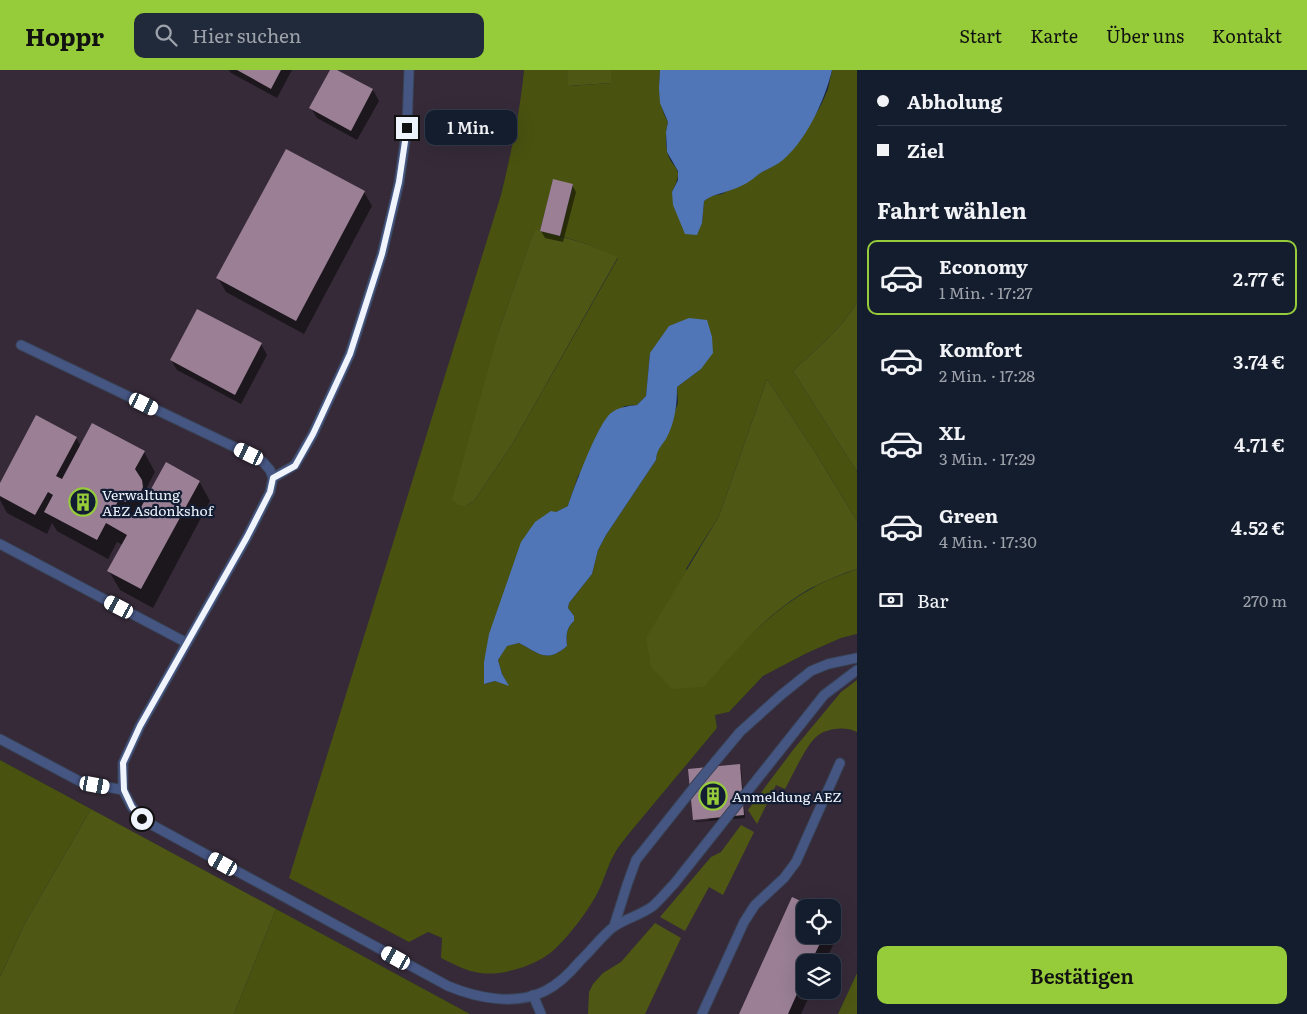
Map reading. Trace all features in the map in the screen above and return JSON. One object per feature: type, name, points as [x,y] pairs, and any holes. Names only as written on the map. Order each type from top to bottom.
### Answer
[{"type":"lane","points":[[273,478],[295,466],[313,434],[350,354],[382,254],[399,182],[407,128],[409,70]]},
{"type":"lane","points":[[21,345],[249,454],[263,462],[270,470],[273,478],[270,492],[247,537],[140,726],[123,763],[124,790],[132,807],[142,819],[448,986],[481,997],[509,998],[533,995],[544,991],[566,977],[614,926],[653,906],[680,876],[824,696],[857,670]]},
{"type":"lane","points":[[0,544],[187,643]]},
{"type":"lane","points":[[614,926],[636,860],[740,732],[811,671],[828,664],[857,658]]},
{"type":"lane","points":[[0,739],[81,782],[124,790]]},
{"type":"lane","points":[[702,1014],[744,922],[755,905],[784,878],[796,862],[840,763]]},
{"type":"lane","points":[[533,995],[541,1014]]},
{"type":"shaded area","points":[[0,70],[524,70],[521,103],[514,142],[501,195],[428,932],[442,938],[546,956],[577,923],[597,895],[614,854],[627,836],[717,728],[715,715],[729,712],[763,676],[807,653],[841,638],[857,634],[857,973],[838,1014],[470,1014],[0,760]]},
{"type":"green space","points":[[524,70],[567,70],[569,86],[611,83],[611,70],[660,70],[661,103],[668,122],[666,136],[667,151],[678,172],[672,192],[702,223],[704,201],[710,196],[722,194],[780,162],[801,139],[821,105],[828,89],[832,70],[857,70],[857,302],[836,330],[793,371],[857,472],[857,521],[767,379],[719,516],[686,569],[742,643],[775,614],[801,595],[822,583],[857,569],[857,634],[841,638],[807,653],[763,676],[729,712],[715,715],[717,728],[618,847],[593,901],[567,936],[553,951],[531,964],[506,972],[488,974],[470,971],[441,958],[442,938],[428,932],[409,942],[289,878],[501,195],[515,133]],"holes":[[[553,180],[573,185],[560,236],[587,244],[618,258],[513,443],[474,501],[465,506],[500,327],[535,230],[540,231]],[[650,353],[701,369],[677,387],[678,403],[665,439],[657,450],[656,460],[606,535],[598,550],[592,574],[569,603],[568,608],[574,616],[574,621],[569,626],[567,632],[567,646],[548,656],[537,653],[519,643],[506,646],[498,660],[508,685],[495,681],[485,684],[556,512],[568,506],[578,476],[624,406],[637,405],[646,396]]]},
{"type":"green space","points":[[567,70],[611,70],[611,83],[568,86]]},
{"type":"green space","points":[[535,229],[587,244],[618,257],[513,443],[474,501],[465,506],[458,505],[452,499],[500,327]]},
{"type":"green space","points":[[857,302],[857,472],[793,371],[836,330]]},
{"type":"green space","points":[[767,379],[857,521],[857,569],[811,588],[780,609],[740,646],[704,687],[672,689],[651,667],[646,638],[719,516]]},
{"type":"green space","points":[[857,680],[857,732],[847,729],[836,729],[816,737],[803,754],[785,789],[776,785],[757,824],[748,810],[793,750],[841,692]]},
{"type":"green space","points":[[0,760],[91,809],[25,923],[0,977]]},
{"type":"green space","points":[[91,809],[276,909],[234,1014],[0,1014],[0,977],[25,923]]},
{"type":"green space","points":[[741,825],[754,832],[723,895],[709,887],[685,931],[660,917],[711,857],[721,852]]},
{"type":"green space","points":[[276,909],[470,1014],[234,1014]]},
{"type":"green space","points":[[655,923],[681,938],[645,1014],[588,1014],[589,992],[593,984],[603,973],[621,962]]},
{"type":"green space","points":[[857,973],[857,1014],[838,1014]]},
{"type":"water","points":[[660,70],[832,70],[813,121],[797,145],[779,163],[748,182],[704,201],[702,223],[697,235],[685,234],[673,205],[672,192],[678,180],[678,171],[667,152],[666,132],[668,122],[660,103]]},
{"type":"water","points":[[689,318],[707,320],[712,337],[713,353],[701,369],[677,387],[673,420],[669,433],[658,451],[656,460],[606,535],[598,550],[592,574],[569,603],[568,608],[574,616],[574,621],[569,626],[567,632],[567,646],[548,656],[537,653],[519,643],[507,646],[498,660],[502,674],[509,686],[495,681],[484,684],[484,662],[489,634],[521,542],[535,522],[551,511],[556,512],[568,506],[587,456],[606,419],[617,409],[637,405],[646,396],[650,353],[669,326]]},
{"type":"building","points":[[237,70],[281,70],[271,89]]},
{"type":"building","points":[[330,70],[337,70],[373,89],[351,131],[309,108]]},
{"type":"building","points":[[286,149],[365,191],[296,321],[216,278]]},
{"type":"building","points":[[553,179],[573,184],[560,236],[540,231]]},
{"type":"building","points":[[197,309],[262,343],[235,395],[170,360]]},
{"type":"building","name":"Verwaltung AEZ Asdonkshof","points":[[36,415],[77,437],[56,476],[62,479],[92,423],[145,451],[135,469],[142,480],[143,487],[140,494],[129,502],[118,501],[115,507],[135,518],[166,462],[200,481],[141,589],[107,571],[127,535],[106,523],[97,540],[44,512],[53,495],[48,492],[35,515],[0,496],[0,483]]},
{"type":"building","points":[[740,764],[744,815],[693,820],[688,769]]},
{"type":"building","points":[[792,897],[796,899],[796,944],[820,944],[815,954],[796,954],[796,996],[788,1014],[739,1014]]},
{"type":"place","name":"Verwaltung AEZ Asdonkshof","points":[[83,502]]},
{"type":"place","name":"Anmeldung AEZ","points":[[713,796]]},
{"type":"route","points":[[142,819],[132,807],[124,790],[123,763],[140,726],[247,537],[270,492],[273,478],[295,466],[313,434],[350,354],[382,254],[399,182],[407,128]]}]
